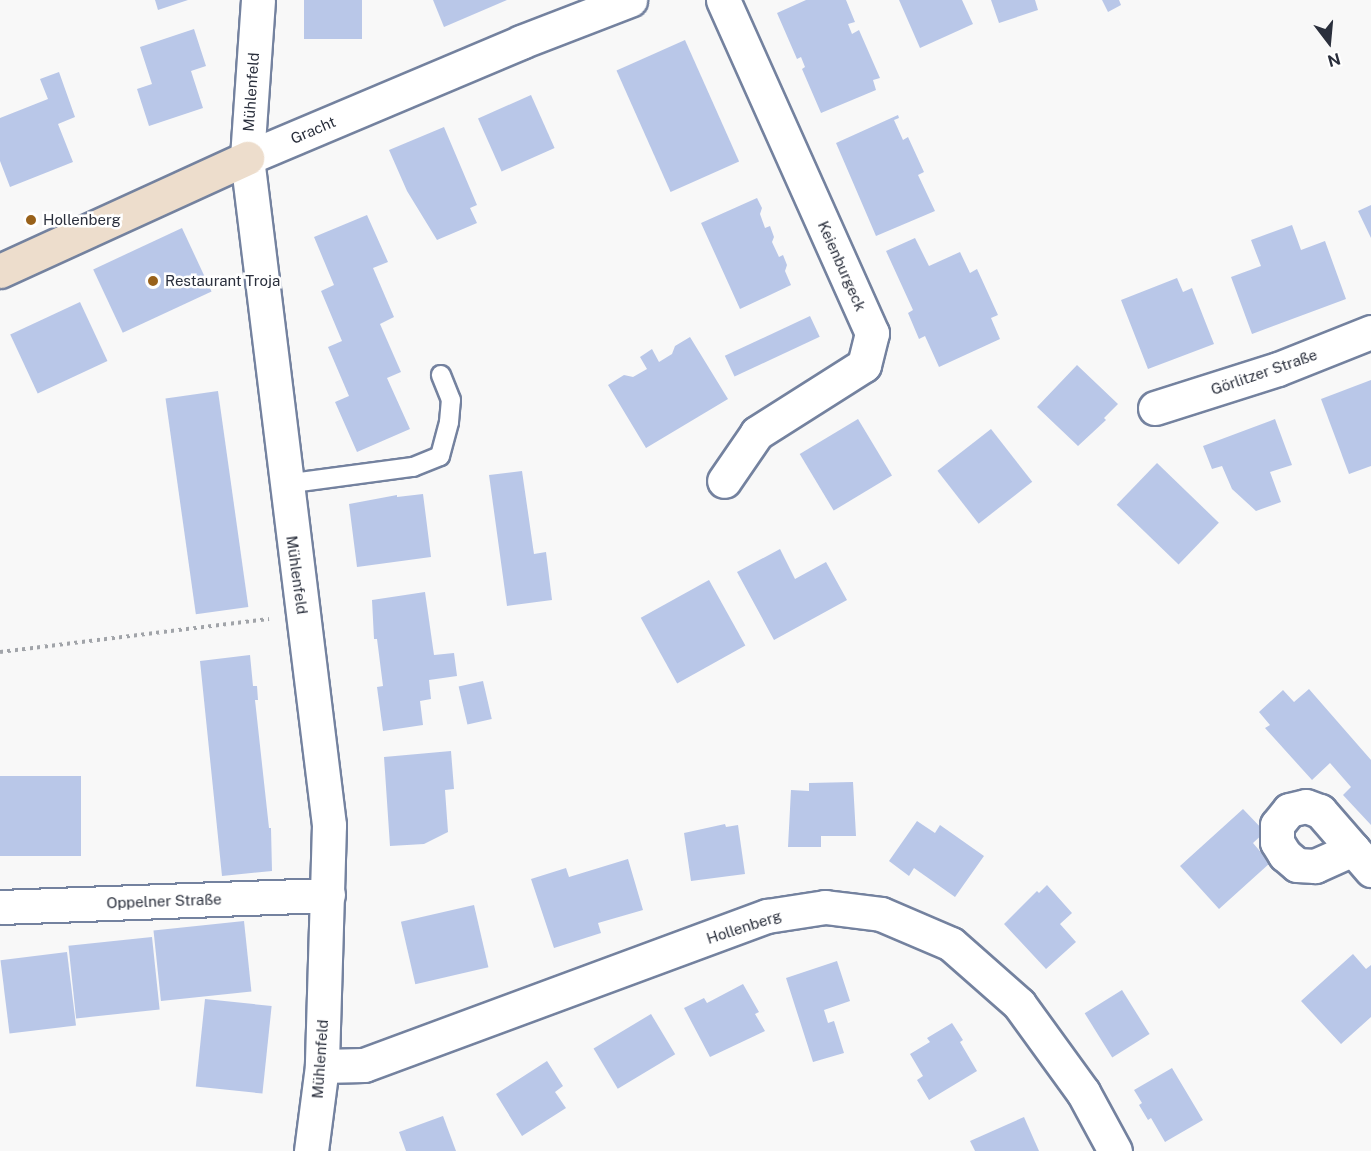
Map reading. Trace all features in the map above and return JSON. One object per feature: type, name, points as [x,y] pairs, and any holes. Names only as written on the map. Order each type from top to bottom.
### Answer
[{"type":"street","name":"Mühlenfeld","points":[[258,0],[247,158],[285,484],[329,825],[322,1065],[311,1151]]},
{"type":"street","name":"Gracht","points":[[0,271],[247,158],[521,42],[630,0]]},
{"type":"street","name":"Keienburgeck","points":[[723,0],[872,333],[864,365],[757,434],[724,481]]},
{"type":"street","name":"Görlitzer Straße","points":[[1155,408],[1278,369],[1371,332]]},
{"type":"street","name":"Oppelner Straße","points":[[0,907],[328,895]]},
{"type":"street","name":"Hollenberg","points":[[322,1065],[364,1065],[767,916],[825,907],[881,914],[951,944],[1019,1004],[1083,1092],[1115,1151]]},
{"type":"lane","points":[[285,484],[413,467],[440,456],[449,422],[451,400],[441,375]]},
{"type":"path","points":[[0,652],[303,615]]},
{"type":"building","points":[[155,0],[188,0],[158,10]]},
{"type":"building","points":[[304,0],[362,0],[362,39],[304,39]]},
{"type":"building","points":[[433,0],[507,0],[444,27]]},
{"type":"building","points":[[806,0],[846,0],[855,22],[848,24],[852,34],[859,30],[880,78],[873,80],[876,90],[821,113],[802,69],[805,67],[801,57],[797,59],[777,13]]},
{"type":"building","points":[[899,0],[962,0],[973,24],[920,48]]},
{"type":"building","points":[[991,0],[1035,0],[1038,10],[999,23]]},
{"type":"building","points":[[1102,0],[1119,0],[1121,5],[1108,12]]},
{"type":"building","points":[[194,29],[206,66],[191,71],[203,108],[149,126],[137,89],[152,84],[140,47]]},
{"type":"building","points":[[685,40],[739,162],[671,192],[616,71]]},
{"type":"building","points":[[59,72],[75,117],[58,124],[73,162],[10,187],[0,161],[0,118],[48,99],[40,79]]},
{"type":"building","points":[[531,95],[555,148],[502,172],[478,119]]},
{"type":"building","points":[[898,115],[899,118],[894,120],[903,140],[908,137],[924,172],[918,175],[935,211],[876,236],[836,143]]},
{"type":"building","points":[[444,127],[477,205],[470,208],[477,223],[437,240],[407,191],[389,150]]},
{"type":"building","points":[[757,198],[762,208],[760,214],[765,228],[770,226],[774,237],[772,242],[779,257],[783,255],[787,265],[785,271],[791,285],[740,309],[701,223]]},
{"type":"building","points":[[1371,205],[1371,238],[1358,211]]},
{"type":"building","points":[[367,215],[388,262],[373,268],[394,317],[380,324],[401,372],[387,378],[410,429],[357,452],[335,402],[349,396],[328,347],[342,341],[321,291],[334,285],[314,237]]},
{"type":"building","points":[[1292,225],[1301,250],[1325,241],[1346,299],[1252,334],[1231,277],[1261,266],[1251,240]]},
{"type":"building","name":"Restaurant Troja","points":[[182,228],[212,291],[123,333],[93,269]]},
{"type":"building","points":[[915,238],[929,266],[960,252],[970,273],[977,269],[998,315],[991,318],[1000,339],[939,367],[925,336],[919,339],[908,313],[913,310],[886,251]]},
{"type":"building","points":[[1177,278],[1183,292],[1192,288],[1214,344],[1148,369],[1121,300]]},
{"type":"building","points":[[80,302],[107,361],[38,393],[10,335]]},
{"type":"building","points":[[810,316],[820,337],[735,377],[725,356]]},
{"type":"building","points":[[690,337],[728,399],[646,448],[608,385],[624,375],[633,377],[647,369],[640,357],[652,349],[659,362],[672,354],[675,346]]},
{"type":"building","points":[[1077,365],[1118,404],[1104,418],[1106,420],[1078,446],[1037,407]]},
{"type":"building","points":[[1371,380],[1371,466],[1349,474],[1321,399]]},
{"type":"building","points":[[218,391],[248,607],[196,614],[166,398]]},
{"type":"building","points":[[858,419],[892,476],[834,511],[800,454]]},
{"type":"building","points":[[1275,419],[1292,465],[1270,472],[1281,502],[1256,511],[1232,489],[1222,466],[1212,469],[1203,446]]},
{"type":"building","points":[[991,429],[1032,482],[979,524],[937,471]]},
{"type":"building","points":[[1157,463],[1219,523],[1179,564],[1117,505]]},
{"type":"building","points":[[522,471],[534,554],[546,552],[552,600],[507,606],[489,475]]},
{"type":"building","points":[[423,494],[431,557],[357,567],[349,504],[397,495],[397,497]]},
{"type":"building","points":[[780,549],[795,579],[826,562],[847,600],[774,640],[737,572]]},
{"type":"building","points":[[709,580],[745,646],[677,683],[641,618]]},
{"type":"building","points":[[425,592],[434,655],[454,653],[457,676],[429,680],[431,699],[420,701],[423,725],[383,731],[377,687],[383,686],[377,639],[374,639],[372,600]]},
{"type":"building","points":[[250,655],[253,686],[257,686],[258,700],[255,700],[269,828],[271,828],[272,871],[222,876],[200,661]]},
{"type":"building","points":[[483,681],[492,719],[467,725],[459,687]]},
{"type":"building","points":[[1309,689],[1371,760],[1371,825],[1343,795],[1351,787],[1330,763],[1312,780],[1265,728],[1270,725],[1259,712],[1283,690],[1294,702]]},
{"type":"building","points":[[451,751],[454,789],[445,790],[448,832],[424,844],[390,846],[384,757]]},
{"type":"building","points":[[0,776],[81,776],[81,856],[0,856]]},
{"type":"building","points":[[853,782],[856,836],[821,836],[821,847],[788,847],[791,790],[809,791],[809,783]]},
{"type":"building","points":[[1243,809],[1265,832],[1253,843],[1270,863],[1219,909],[1180,866]]},
{"type":"building","points":[[917,821],[935,833],[940,825],[984,856],[955,897],[914,868],[909,876],[889,861]]},
{"type":"building","points":[[725,824],[726,827],[738,825],[745,874],[691,881],[684,833]]},
{"type":"building","points":[[628,859],[643,910],[598,923],[601,933],[554,948],[531,879],[566,868],[569,877]]},
{"type":"building","points":[[1047,885],[1072,913],[1060,924],[1076,942],[1046,969],[1004,924],[1037,891],[1039,893]]},
{"type":"building","points":[[474,905],[488,967],[415,984],[401,922]]},
{"type":"building","points":[[244,921],[251,992],[161,1001],[153,931]]},
{"type":"building","points":[[152,937],[160,1010],[76,1018],[68,946]]},
{"type":"building","points":[[67,952],[76,1025],[10,1034],[0,960]]},
{"type":"building","points":[[1353,954],[1366,969],[1371,965],[1371,1017],[1341,1044],[1301,1001]]},
{"type":"building","points":[[837,961],[850,1001],[824,1010],[828,1023],[834,1021],[844,1053],[813,1062],[786,978]]},
{"type":"building","points":[[743,984],[759,1012],[755,1014],[765,1031],[710,1057],[684,1008],[704,998],[707,1003]]},
{"type":"building","points":[[1122,990],[1150,1034],[1112,1057],[1085,1013]]},
{"type":"building","points":[[205,999],[272,1006],[262,1094],[196,1087]]},
{"type":"building","points":[[651,1014],[675,1054],[618,1089],[594,1049]]},
{"type":"building","points":[[952,1023],[963,1040],[960,1042],[977,1071],[929,1100],[917,1080],[923,1076],[910,1054],[930,1042],[927,1038]]},
{"type":"building","points":[[547,1061],[563,1086],[555,1092],[566,1108],[522,1136],[496,1094]]},
{"type":"building","points":[[1172,1068],[1203,1120],[1165,1142],[1151,1118],[1148,1120],[1139,1105],[1142,1103],[1134,1090]]},
{"type":"building","points":[[443,1116],[456,1151],[406,1151],[399,1132]]},
{"type":"building","points":[[1024,1117],[1039,1151],[975,1151],[970,1141]]},
{"type":"place","name":"Hollenberg","points":[[31,220]]},
{"type":"place","name":"Restaurant Troja","points":[[153,281]]}]
